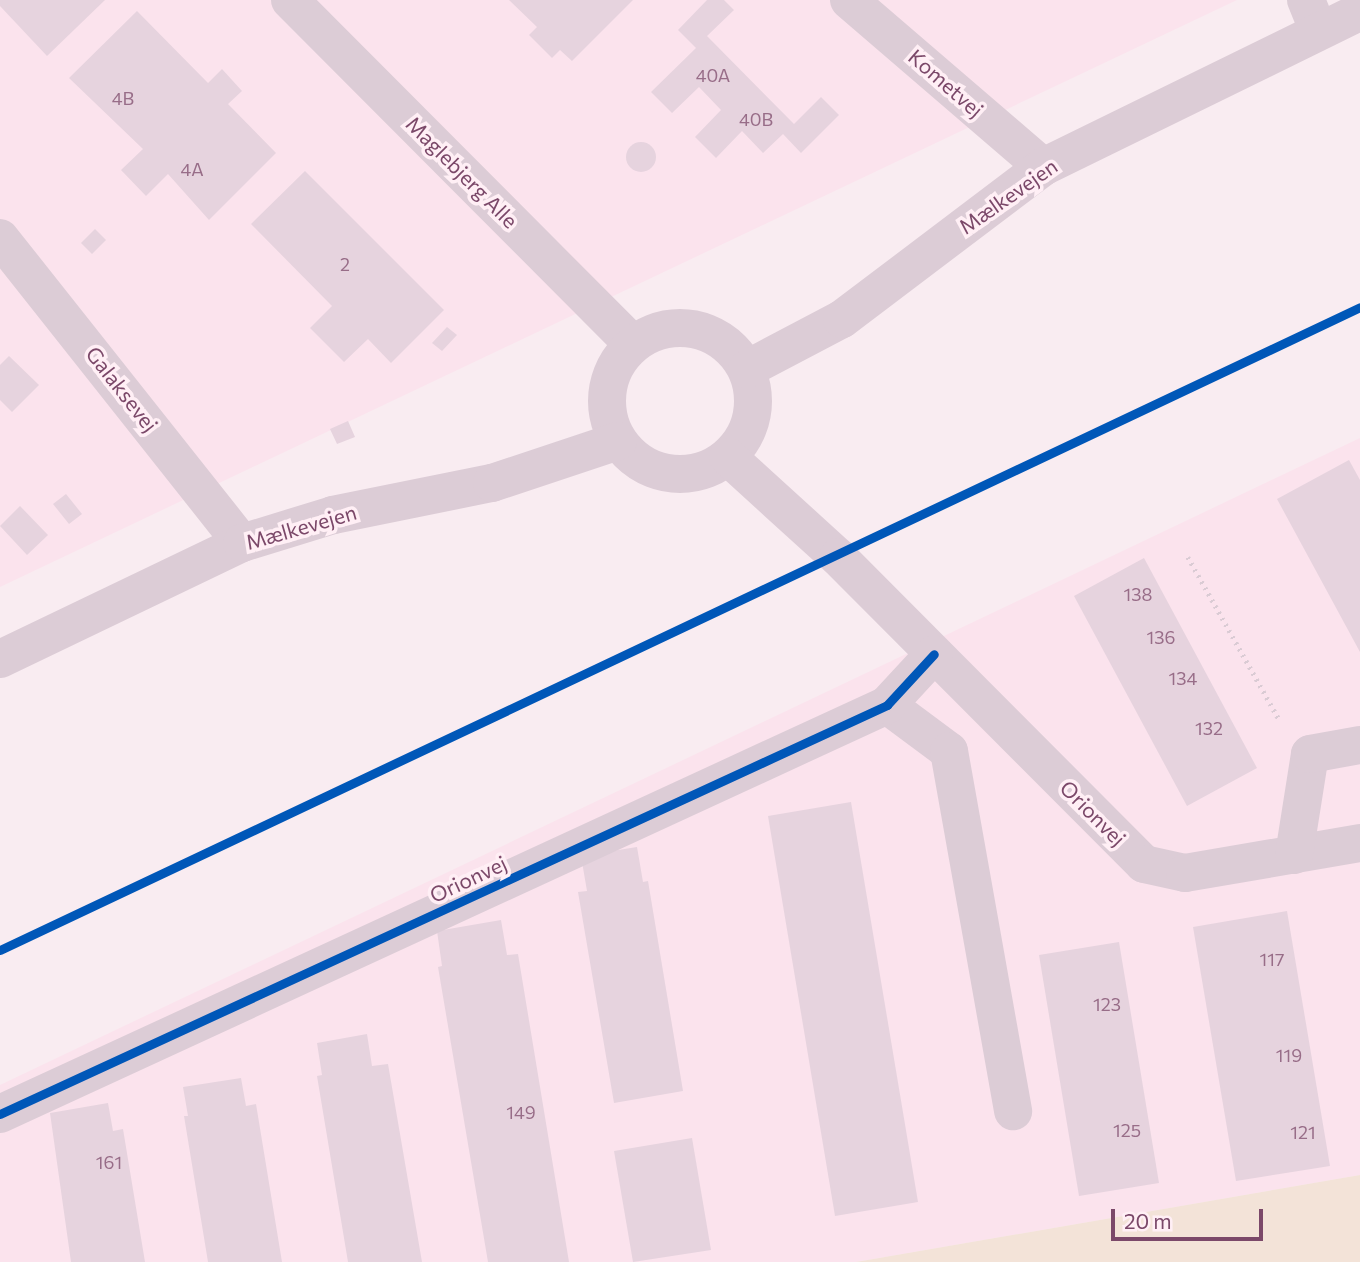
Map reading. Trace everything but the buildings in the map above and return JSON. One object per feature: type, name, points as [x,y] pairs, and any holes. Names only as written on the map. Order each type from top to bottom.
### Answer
[{"type":"street","name":"Maglebjerg Alle","points":[[290,0],[633,344]]},
{"type":"street","name":"Kometvej","points":[[849,0],[1043,167]]},
{"type":"street","name":"Mælkevejen","points":[[747,369],[842,320],[1043,167],[1312,15],[1360,12]]},
{"type":"street","name":"Galaksevej","points":[[0,237],[242,543]]},
{"type":"street","points":[[674,327],[696,329],[734,350],[747,369],[753,392],[753,416],[744,438],[728,457],[707,469],[682,474],[658,471],[635,459],[618,440],[606,400],[619,359],[633,344],[674,327]]},
{"type":"street","name":"Mælkevejen","points":[[0,659],[242,543],[334,515],[492,483],[618,440]]},
{"type":"street","name":"Orionvej","points":[[728,457],[838,557],[1144,864],[1185,873],[1360,843]]},
{"type":"street","name":"Orionvej","points":[[0,1114],[887,705],[934,654]]},
{"type":"street","points":[[887,705],[949,751],[1013,1111]]},
{"type":"street","points":[[1294,855],[1310,754],[1360,746]]},
{"type":"path","points":[[1188,557],[1282,724],[1310,754]]},
{"type":"shaded area","points":[[0,0],[1237,0],[0,587]]},
{"type":"shaded area","points":[[1360,438],[1360,1175],[856,1262],[0,1262],[0,1085]]},
{"type":"shaded area","points":[[1360,1175],[1360,1262],[856,1262]]},
{"type":"cycle path","points":[[0,950],[1360,307]]},
{"type":"cycle path","points":[[0,1114],[887,705],[934,654]]}]
